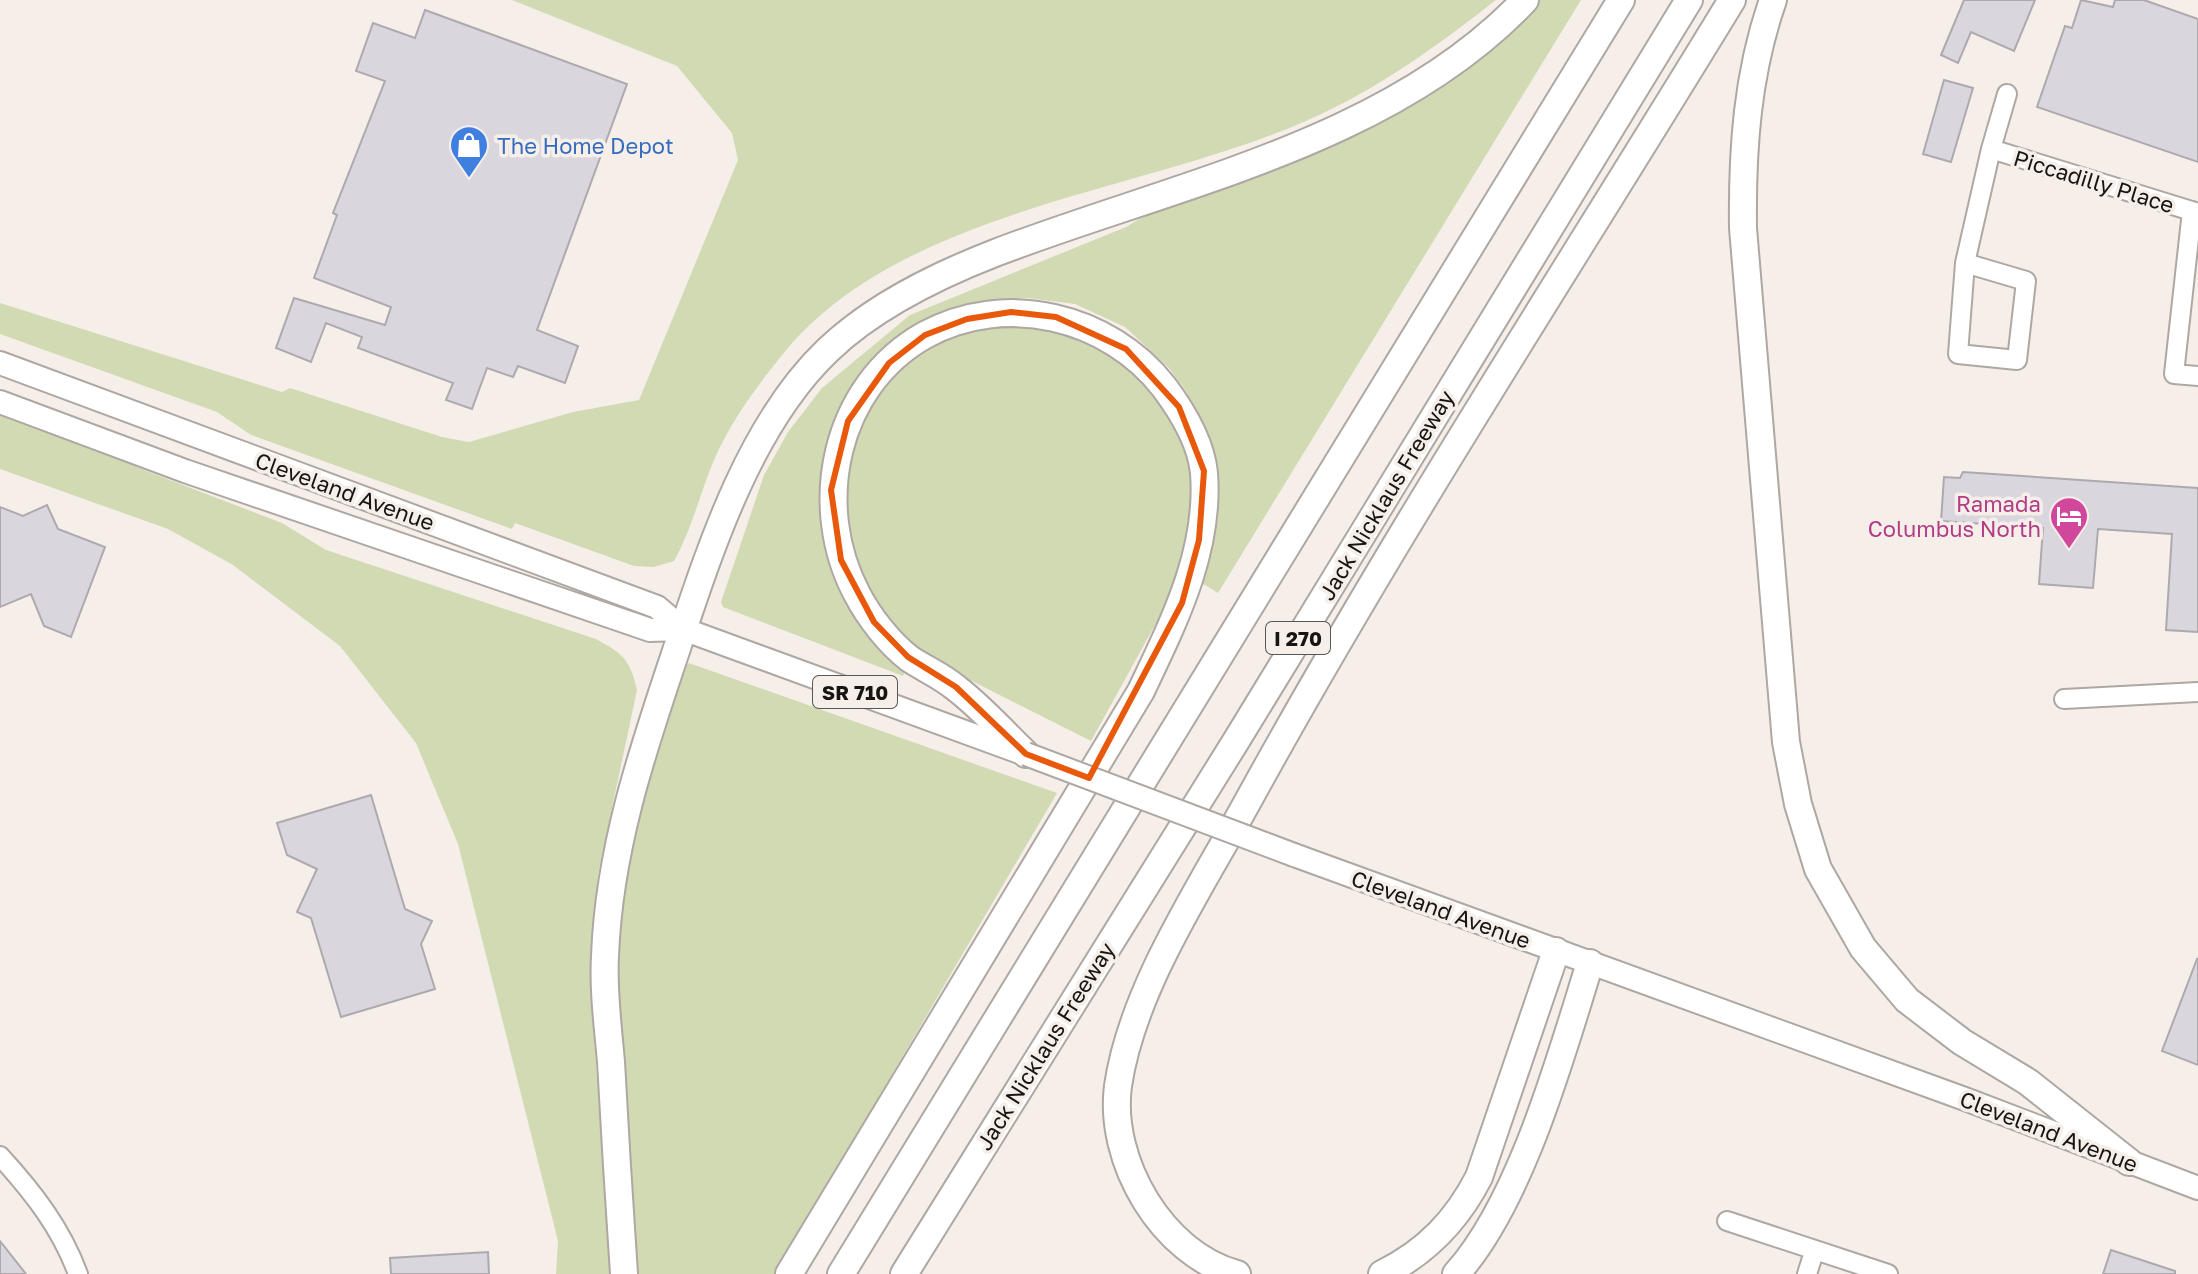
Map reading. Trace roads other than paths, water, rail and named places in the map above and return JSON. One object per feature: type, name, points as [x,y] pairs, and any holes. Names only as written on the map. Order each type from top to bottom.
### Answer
[{"type":"highway","points":[[624,1274],[604,961],[610,887],[627,801],[683,629],[735,493],[786,402],[826,351],[875,313],[927,283],[992,255],[1316,138],[1382,107],[1440,73],[1525,0]]},
{"type":"highway","name":"I 270","points":[[841,1274],[1621,0]]},
{"type":"highway","name":"Jack Nicklaus Freeway","points":[[904,1274],[1236,741],[1689,0]]},
{"type":"highway","points":[[1237,1274],[1224,1270],[1197,1253],[1165,1226],[1144,1196],[1125,1159],[1117,1123],[1118,1087],[1142,1005],[1177,930],[1311,688],[1732,0]]},
{"type":"highway","points":[[1773,0],[1749,92],[1743,155],[1743,228],[1786,742],[1798,804],[1818,869],[1863,948],[1907,1000],[1962,1042],[2028,1082],[2129,1162]]},
{"type":"highway","points":[[789,1274],[1141,691],[1182,603],[1199,540],[1204,471],[1193,435],[1179,407],[1154,375],[1126,349],[1092,330],[1056,317],[1011,312],[967,319],[925,335],[889,363],[866,391],[848,421],[837,454],[831,490],[841,560],[874,622],[908,657],[956,687],[1026,754]]},
{"type":"highway","points":[[1382,1274],[1401,1265],[1443,1233],[1464,1206],[1479,1177],[1556,951]]},
{"type":"highway","points":[[1456,1274],[1474,1254],[1522,1162],[1590,963]]},
{"type":"main road","name":"Cleveland Avenue","points":[[0,363],[657,607],[683,629],[2198,1188]]},
{"type":"main road","name":"Cleveland Avenue","points":[[0,402],[185,471],[650,630],[683,629]]},
{"type":"street","points":[[1965,263],[2026,281],[2017,360],[1958,354],[1965,263],[2007,94]]},
{"type":"street","name":"Piccadilly Place","points":[[1991,149],[2195,212]]},
{"type":"street","points":[[2195,212],[2189,324],[2174,374],[2198,376]]},
{"type":"street","points":[[2064,699],[2198,692]]},
{"type":"street","points":[[0,1156],[25,1182],[64,1236],[78,1274]]},
{"type":"street","points":[[1727,1221],[1888,1274]]},
{"type":"street","points":[[1807,1274],[1814,1252]]},
{"type":"place","name":"The Home Depot","points":[[469,179]]},
{"type":"place","name":"Ramada Columbus North","points":[[2069,550]]}]
